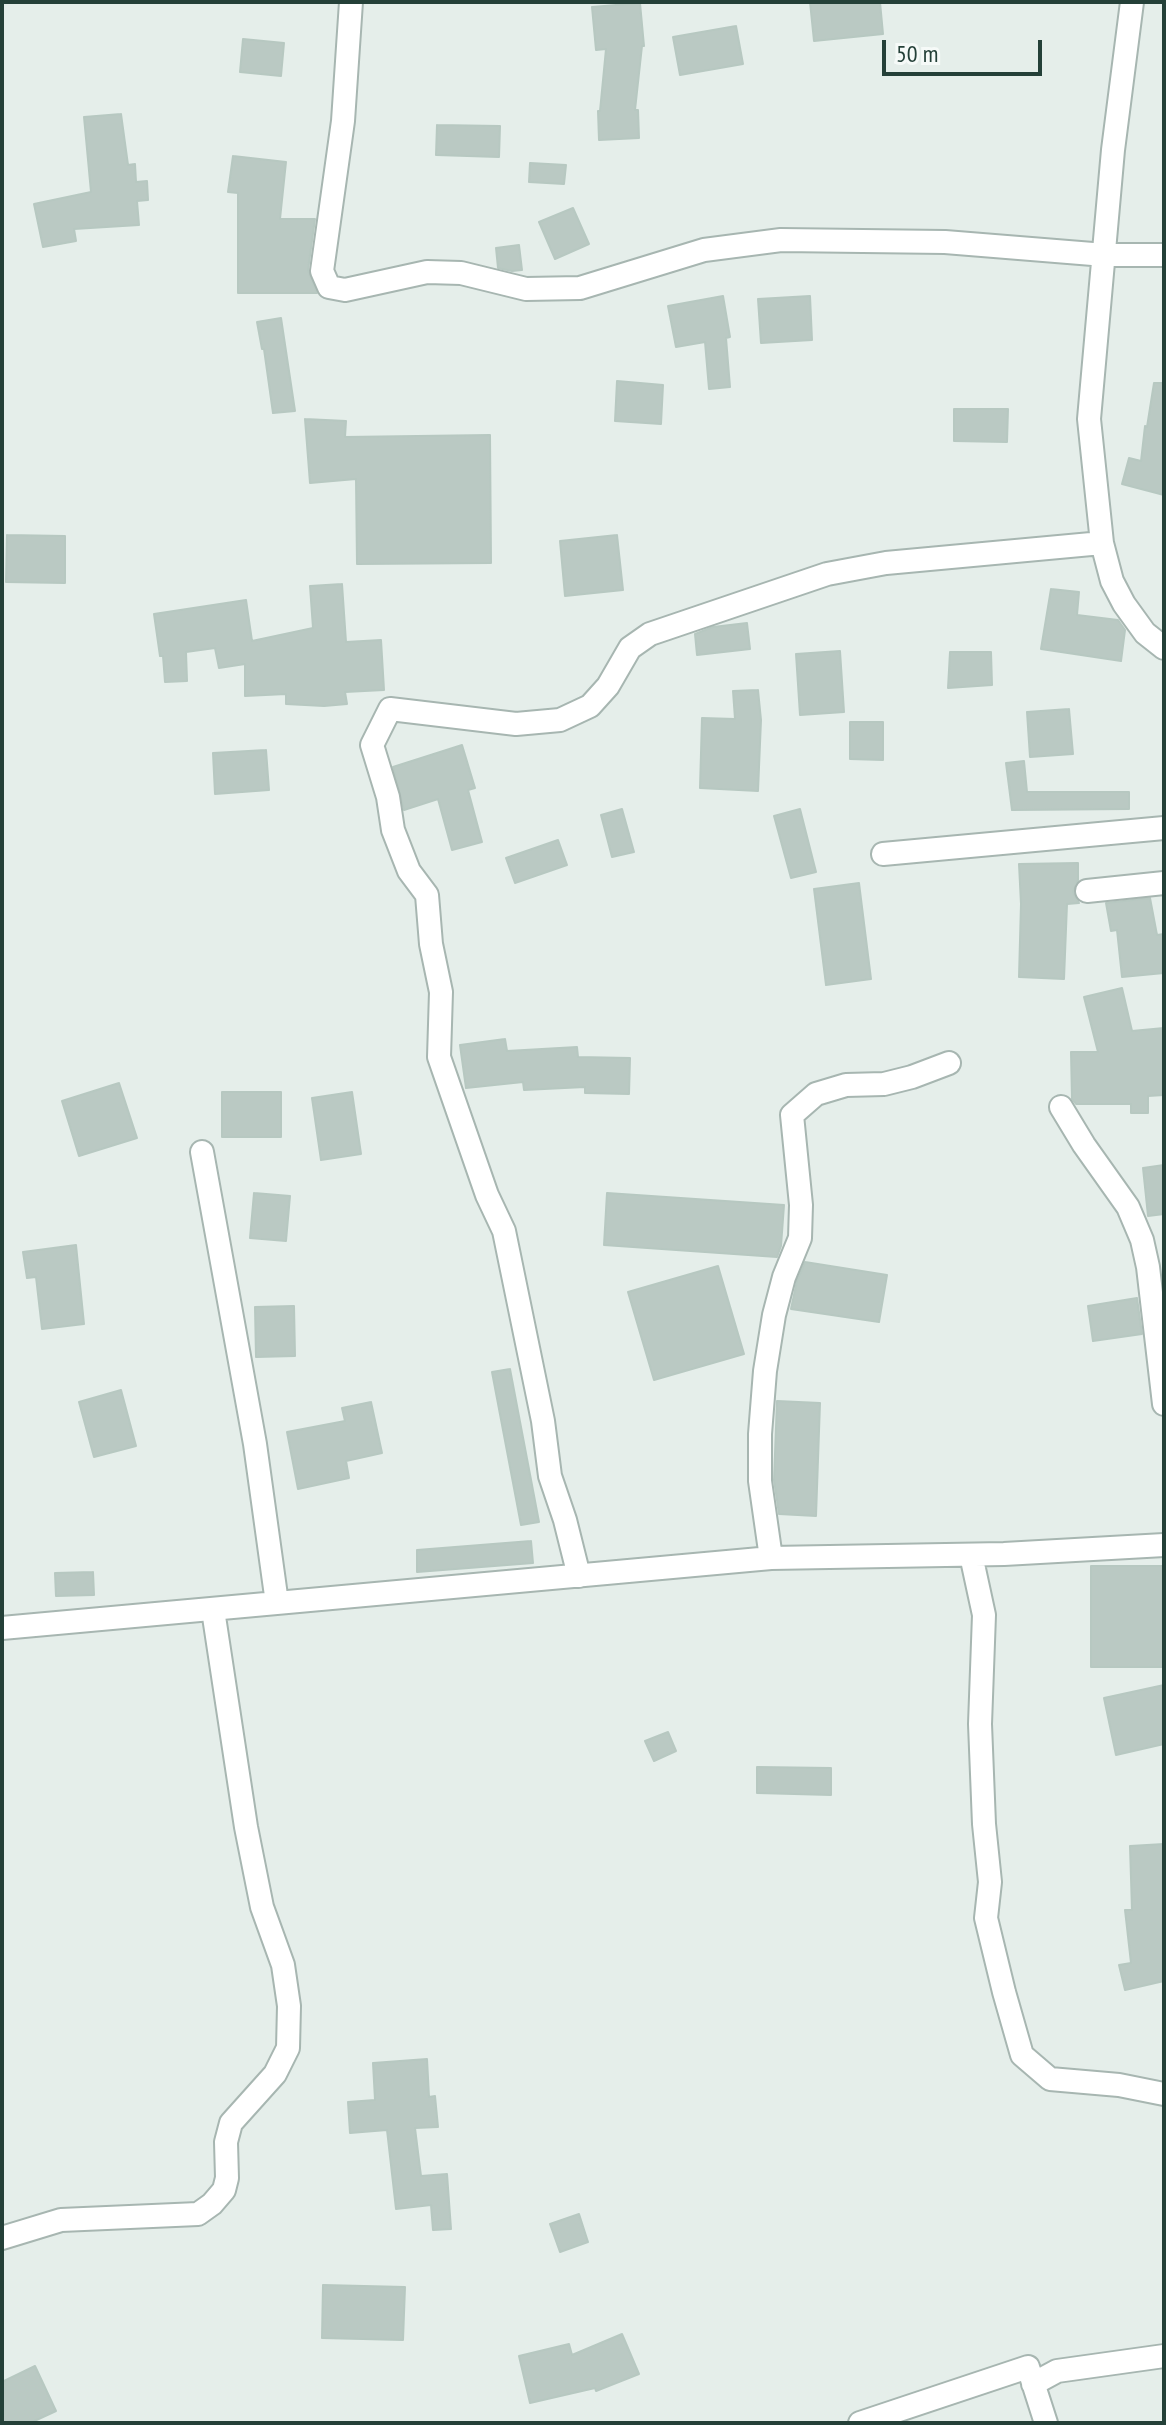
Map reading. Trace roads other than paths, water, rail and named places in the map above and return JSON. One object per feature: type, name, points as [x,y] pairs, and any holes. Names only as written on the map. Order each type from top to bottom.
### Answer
[{"type":"street","points":[[351,2],[343,121],[322,271],[329,287],[345,290],[427,272],[461,273],[526,289],[580,288],[704,250],[781,240],[945,242],[1105,255],[1164,255]]},
{"type":"street","points":[[1132,2],[1113,150],[1089,419],[1102,543],[1112,581],[1145,633],[1164,648]]},
{"type":"street","points":[[579,1576],[550,1476],[543,1421],[504,1231],[487,1195],[439,1057],[441,992],[431,944],[427,895],[409,871],[393,830],[388,797],[372,745],[390,709],[516,724],[560,720],[590,706],[608,686],[630,648],[650,634],[827,574],[886,563],[1102,543]]},
{"type":"street","points":[[883,854],[1164,828]]},
{"type":"street","points":[[1087,891],[1164,883]]},
{"type":"street","points":[[771,1558],[760,1481],[760,1434],[774,1315],[784,1277],[800,1238],[801,1205],[792,1115],[816,1094],[846,1085],[884,1084],[949,1063]]},
{"type":"street","points":[[1061,1107],[1128,1207],[1142,1240],[1164,1404]]},
{"type":"street","points":[[202,1152],[255,1444],[277,1603]]},
{"type":"street","points":[[2,1628],[771,1558],[971,1555],[1164,1545]]},
{"type":"street","points":[[971,1555],[984,1615],[980,1724],[990,1882],[986,1918],[1022,2055],[1050,2079],[1119,2085],[1164,2094]]},
{"type":"street","points":[[2,2238],[61,2220],[198,2214],[224,2190],[227,2178],[226,2142],[231,2123],[275,2074],[288,2048],[289,2006],[283,1965],[262,1907],[246,1827],[213,1610]]},
{"type":"street","points":[[1033,2384],[1057,2371],[1164,2356]]},
{"type":"street","points":[[860,2423],[1028,2367],[1046,2423]]}]
